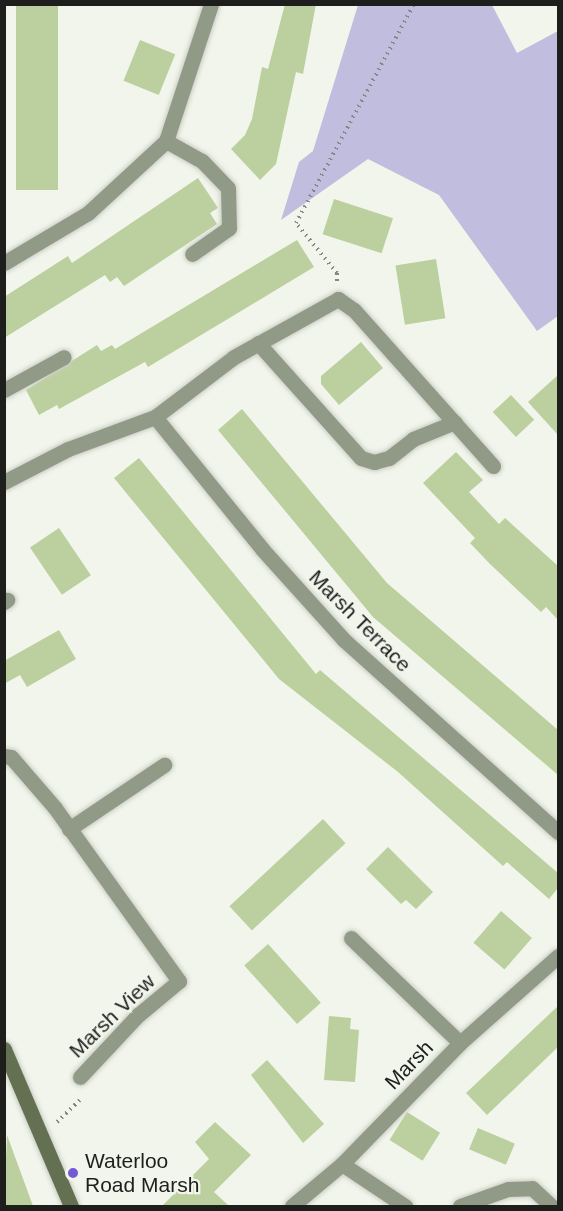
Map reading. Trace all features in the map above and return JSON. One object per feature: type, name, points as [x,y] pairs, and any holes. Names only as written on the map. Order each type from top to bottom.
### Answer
[{"type":"main road","points":[[5,1052],[71,1206]]},
{"type":"street","points":[[4,263],[88,213],[166,141],[210,4]]},
{"type":"street","points":[[166,141],[202,161],[228,188],[230,228],[192,254]]},
{"type":"street","points":[[4,482],[68,449],[155,417],[258,343],[338,299],[354,310],[493,465]]},
{"type":"street","points":[[258,343],[361,458],[374,462],[389,458],[413,439],[455,422]]},
{"type":"street","points":[[4,390],[64,357]]},
{"type":"street","name":"Marsh Terrace","points":[[155,417],[263,550],[344,640],[558,832]]},
{"type":"street","name":"Marsh View","points":[[4,756],[11,756],[69,829],[179,981],[138,1015],[80,1077]]},
{"type":"street","points":[[69,829],[164,765]]},
{"type":"street","points":[[351,938],[460,1043]]},
{"type":"street","name":"Marsh","points":[[292,1206],[342,1164],[460,1043],[558,956]]},
{"type":"street","points":[[342,1164],[405,1206]]},
{"type":"street","points":[[460,1206],[508,1190],[532,1188],[551,1206]]},
{"type":"path","points":[[338,299],[337,273],[296,224],[414,4]]},
{"type":"path","name":"Marsh View","points":[[42,1136],[92,1088],[80,1077]]},
{"type":"shaded area","points":[[358,5],[492,5],[517,53],[558,31],[558,316],[537,331],[439,195],[368,159],[281,220],[299,162],[313,151]]},
{"type":"building","points":[[16,4],[58,4],[58,190],[16,190]]},
{"type":"building","points":[[285,4],[316,4],[303,74],[296,72],[276,164],[260,180],[231,149],[245,135],[252,119],[262,67],[268,69]]},
{"type":"building","points":[[140,40],[175,54],[159,95],[124,81]]},
{"type":"building","points":[[198,178],[218,208],[210,213],[217,224],[124,286],[117,277],[110,282],[105,275],[4,338],[4,297],[68,256],[72,263]]},
{"type":"building","points":[[334,199],[393,218],[382,253],[323,234]]},
{"type":"building","points":[[297,240],[314,267],[148,367],[145,362],[59,409],[57,405],[39,415],[26,390],[97,345],[101,351],[112,345],[115,349]]},
{"type":"building","points":[[436,259],[445,318],[405,325],[396,265]]},
{"type":"building","points":[[361,342],[383,368],[339,405],[321,384],[321,376]]},
{"type":"building","points":[[558,375],[558,435],[528,402]]},
{"type":"building","points":[[511,395],[534,420],[516,437],[493,412]]},
{"type":"building","points":[[242,409],[387,583],[558,730],[558,775],[373,617],[218,430]]},
{"type":"building","points":[[456,452],[483,480],[469,492],[499,524],[505,518],[558,566],[558,620],[546,607],[541,612],[490,564],[470,543],[475,538],[423,483]]},
{"type":"building","points":[[139,458],[316,674],[320,670],[558,873],[558,888],[549,899],[507,862],[503,866],[398,772],[279,679],[114,478]]},
{"type":"building","points":[[59,528],[91,575],[62,595],[30,548]]},
{"type":"building","points":[[59,630],[76,659],[27,687],[20,675],[4,684],[4,661]]},
{"type":"building","points":[[323,819],[346,843],[252,930],[229,906]]},
{"type":"building","points":[[388,847],[433,892],[416,909],[406,900],[401,904],[366,869]]},
{"type":"building","points":[[501,911],[532,938],[504,970],[473,943]]},
{"type":"building","points":[[268,944],[321,1003],[297,1024],[244,965]]},
{"type":"building","points":[[558,1006],[558,1047],[487,1115],[466,1093]]},
{"type":"building","points":[[329,1016],[351,1018],[350,1029],[359,1030],[355,1082],[324,1080]]},
{"type":"building","points":[[267,1060],[324,1124],[303,1143],[251,1075]]},
{"type":"building","points":[[407,1112],[440,1133],[423,1161],[390,1140]]},
{"type":"building","points":[[215,1122],[251,1155],[214,1192],[229,1206],[162,1206],[209,1159],[195,1142]]},
{"type":"building","points":[[478,1128],[515,1144],[506,1165],[469,1149]]},
{"type":"building","points":[[7,1135],[33,1206],[4,1206]]},
{"type":"place","name":"Waterloo Road Marsh","points":[[73,1173]]}]
